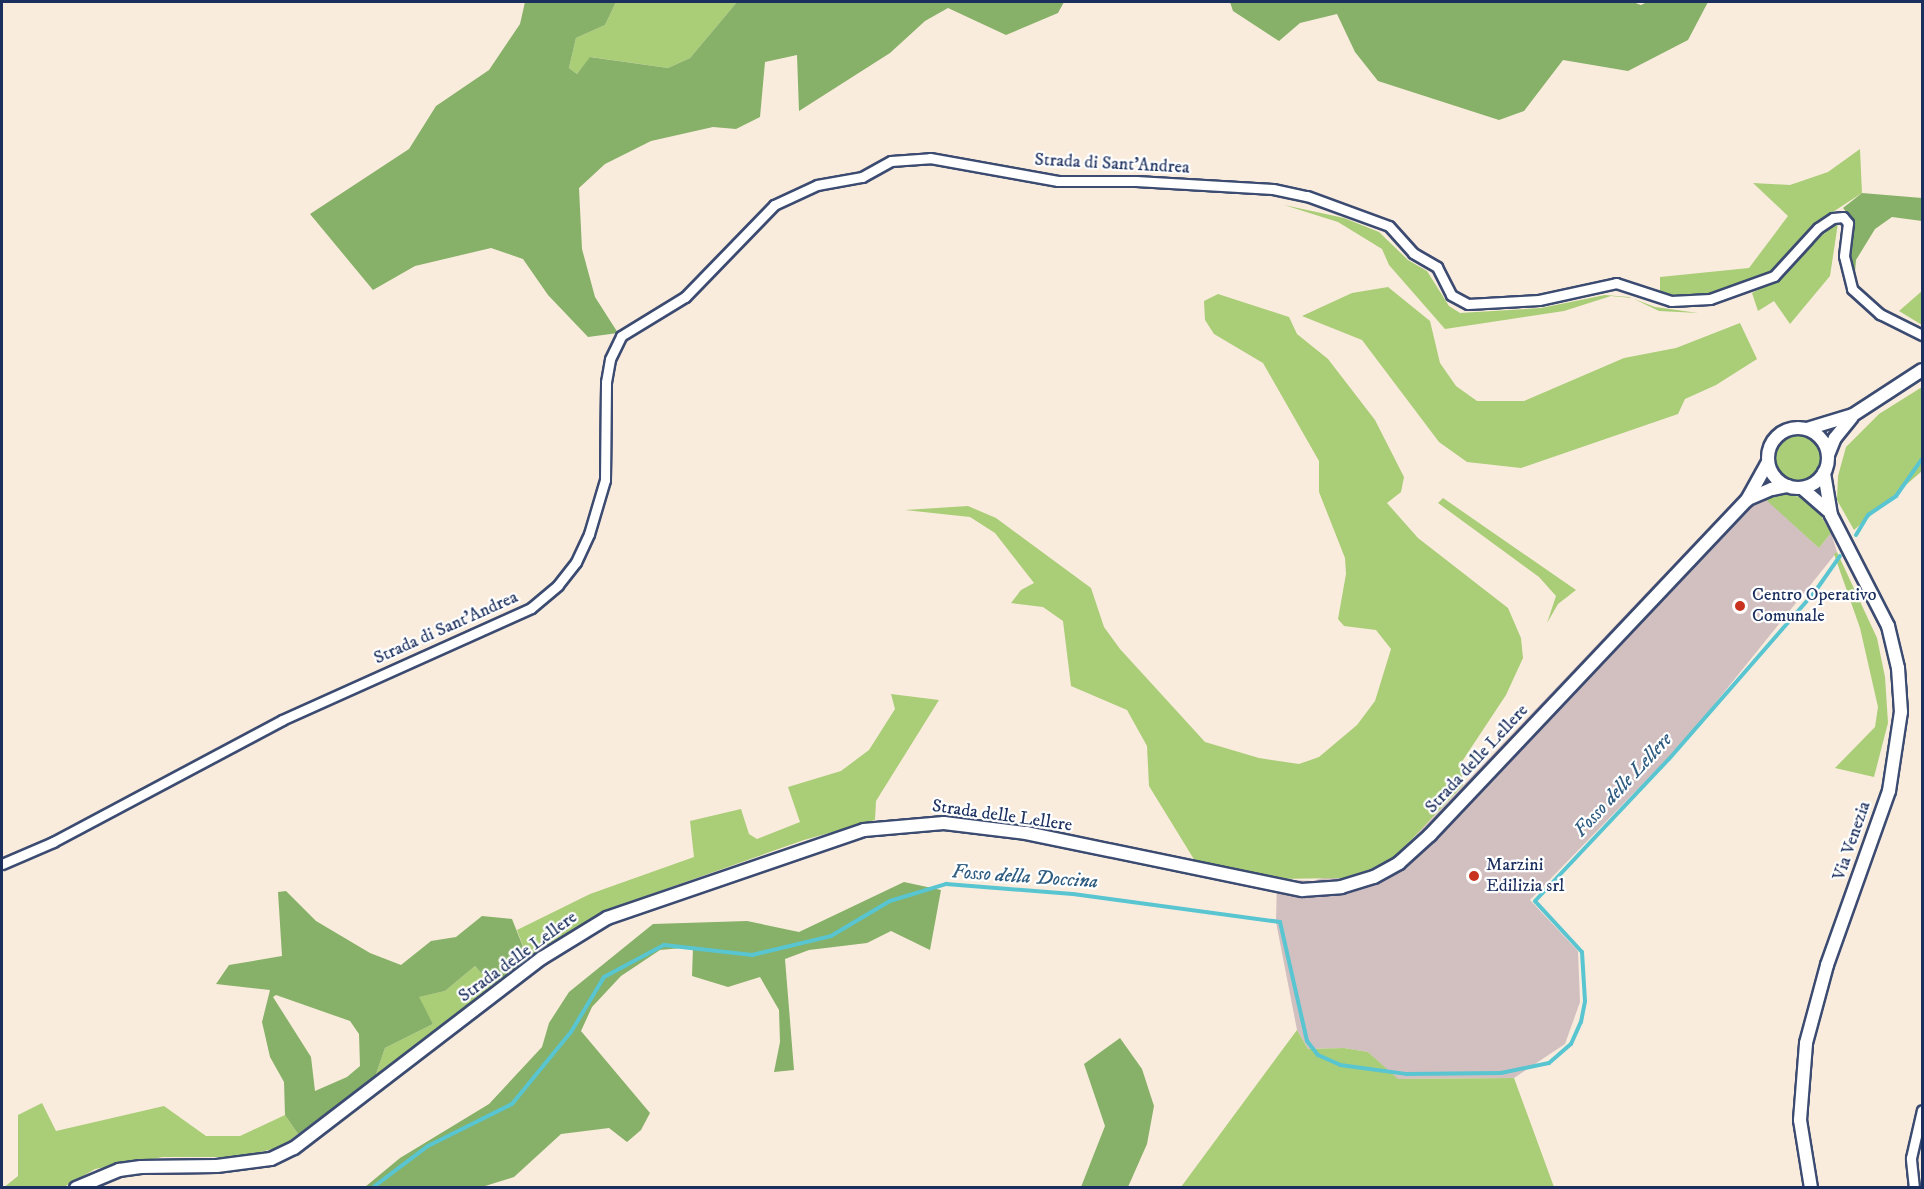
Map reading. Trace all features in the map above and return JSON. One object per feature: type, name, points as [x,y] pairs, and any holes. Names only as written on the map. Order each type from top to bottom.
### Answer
[{"type":"street","name":"Strada di Sant'Andrea","points":[[2,864],[53,842],[282,720],[531,608],[558,585],[576,562],[589,534],[605,480],[606,382],[610,358],[621,336],[685,297],[774,205],[818,185],[862,177],[891,161],[930,158],[1058,181],[1136,180],[1273,189],[1307,196],[1389,226],[1413,253],[1437,267],[1451,295],[1468,304],[1539,300],[1616,283],[1671,300],[1710,299],[1774,276],[1818,228],[1833,218],[1843,217],[1848,223],[1844,256],[1852,289],[1884,316],[1923,335]]},
{"type":"street","points":[[1853,415],[1835,438],[1824,473],[1802,488],[1788,486],[1774,477],[1768,462],[1772,442],[1778,434],[1787,429],[1807,429],[1853,415],[1923,370]]},
{"type":"street","points":[[1807,429],[1822,439],[1828,455]]},
{"type":"street","name":"Strada delle Lellere","points":[[76,1188],[100,1176],[141,1167],[217,1166],[271,1159],[294,1148],[542,958],[607,918],[864,830],[944,823],[1026,833],[1302,890],[1341,887],[1374,877],[1399,863],[1430,835],[1747,500],[1768,462]]},
{"type":"street","name":"Via Venezia","points":[[1811,1188],[1800,1120],[1806,1042],[1827,965],[1889,791],[1901,722],[1899,677],[1888,626],[1831,515],[1824,473]]},
{"type":"street","name":"Strada delle Lellere","points":[[1747,500],[1772,489],[1788,486]]},
{"type":"street","name":"Via Venezia","points":[[1802,488],[1831,515]]},
{"type":"street","points":[[1914,1188],[1911,1158],[1923,1110]]},
{"type":"shaded area","points":[[1750,484],[1819,548],[1831,533],[1837,552],[1688,737],[1530,900],[1578,951],[1580,1002],[1565,1044],[1514,1078],[1397,1079],[1368,1052],[1344,1048],[1308,1049],[1297,1030],[1276,922],[1277,879],[1313,881],[1397,855]]},
{"type":"green space","points":[[525,2],[616,2],[605,25],[576,38],[569,68],[577,74],[590,57],[668,68],[690,58],[737,2],[1064,2],[1058,13],[1006,35],[948,8],[925,21],[890,53],[799,111],[797,55],[765,62],[760,117],[736,129],[713,127],[651,141],[605,164],[579,188],[582,249],[595,297],[618,333],[588,337],[548,295],[523,259],[491,248],[415,266],[373,290],[310,214],[409,149],[436,106],[489,70],[520,24]]},
{"type":"green space","points":[[616,2],[737,2],[690,58],[668,68],[591,57],[577,74],[569,68],[576,38],[605,25]]},
{"type":"green space","points":[[1230,2],[1633,2],[1641,5],[1647,2],[1708,2],[1688,40],[1628,71],[1563,60],[1524,111],[1499,120],[1378,81],[1355,52],[1337,14],[1300,23],[1279,41],[1233,11]]},
{"type":"green space","points":[[1860,149],[1862,193],[1822,219],[1771,274],[1707,294],[1683,298],[1660,291],[1660,277],[1749,268],[1788,216],[1753,183],[1790,185],[1828,172]]},
{"type":"green space","points":[[1862,193],[1922,198],[1922,221],[1892,217],[1875,229],[1856,260],[1855,272],[1849,272],[1854,221],[1843,208]]},
{"type":"green space","points":[[1284,205],[1344,218],[1379,232],[1408,260],[1427,271],[1449,306],[1460,313],[1541,308],[1605,295],[1631,298],[1611,296],[1564,311],[1445,329],[1389,265],[1382,249],[1338,222]]},
{"type":"green space","points":[[1838,223],[1830,276],[1790,324],[1774,301],[1758,311],[1752,293],[1783,276],[1803,250]]},
{"type":"green space","points":[[1388,287],[1430,321],[1440,363],[1456,386],[1477,401],[1524,401],[1624,358],[1676,348],[1740,323],[1757,359],[1716,385],[1685,399],[1678,414],[1521,468],[1467,462],[1439,442],[1362,340],[1302,316],[1352,293]]},
{"type":"green space","points":[[1922,291],[1922,325],[1899,311]]},
{"type":"green space","points":[[1218,294],[1289,317],[1297,334],[1328,359],[1375,420],[1404,477],[1401,492],[1387,503],[1418,538],[1508,608],[1521,638],[1523,658],[1506,695],[1461,763],[1463,785],[1397,855],[1377,867],[1343,878],[1277,879],[1195,861],[1149,786],[1147,746],[1127,710],[1071,686],[1063,621],[1043,607],[1011,603],[1021,590],[1034,583],[995,533],[970,517],[905,510],[968,506],[996,518],[1091,588],[1104,627],[1120,649],[1205,742],[1259,758],[1299,764],[1319,757],[1357,725],[1375,701],[1391,649],[1376,630],[1344,626],[1338,619],[1346,574],[1345,558],[1319,492],[1319,461],[1263,363],[1214,334],[1205,320],[1204,301]]},
{"type":"green space","points":[[1634,299],[1655,307],[1698,313],[1659,311]]},
{"type":"green space","points":[[1922,387],[1922,471],[1854,530],[1837,500],[1838,476],[1846,447],[1879,414]]},
{"type":"green space","points":[[1792,433],[1802,433],[1814,440],[1821,452],[1821,462],[1814,474],[1802,481],[1792,481],[1777,470],[1773,462],[1773,452],[1784,437]]},
{"type":"green space","points":[[1779,493],[1806,498],[1817,509],[1831,533],[1819,548],[1765,499]]},
{"type":"green space","points":[[1443,498],[1576,590],[1558,604],[1547,623],[1556,596],[1539,577],[1438,503]]},
{"type":"green space","points":[[1837,552],[1877,638],[1885,677],[1888,723],[1874,777],[1835,768],[1875,727],[1878,707],[1860,628],[1834,554]]},
{"type":"green space","points":[[891,694],[939,700],[876,801],[875,820],[804,840],[623,904],[590,919],[528,959],[517,930],[590,894],[694,857],[690,821],[741,809],[749,834],[757,839],[800,822],[788,787],[841,771],[869,750],[895,709]]},
{"type":"green space","points":[[904,882],[941,890],[930,950],[891,931],[867,943],[809,950],[785,959],[794,1070],[774,1072],[780,1042],[779,1010],[760,977],[728,987],[692,976],[693,947],[660,950],[621,976],[592,1007],[581,1031],[650,1113],[641,1130],[627,1142],[609,1128],[561,1134],[514,1177],[482,1187],[365,1187],[400,1158],[489,1104],[542,1047],[549,1023],[569,992],[653,924],[747,921],[799,932]]},
{"type":"green space","points":[[286,891],[316,921],[370,953],[401,965],[431,941],[456,937],[482,916],[512,919],[528,959],[493,986],[475,966],[445,991],[419,997],[433,1024],[385,1048],[375,1077],[298,1134],[285,1115],[284,1082],[270,1057],[262,1022],[270,990],[216,984],[229,965],[282,956],[278,892]],"holes":[[[276,995],[350,1021],[359,1034],[360,1066],[347,1077],[315,1091],[311,1057],[273,997]]]},
{"type":"green space","points":[[475,966],[493,986],[375,1077],[385,1048],[433,1024],[418,997],[445,991]]},
{"type":"green space","points":[[1297,1030],[1308,1049],[1344,1048],[1368,1052],[1398,1079],[1514,1078],[1554,1187],[1181,1187]]},
{"type":"green space","points":[[1120,1038],[1142,1069],[1154,1106],[1147,1144],[1128,1187],[1081,1187],[1105,1126],[1084,1064]]},
{"type":"green space","points":[[42,1103],[56,1131],[164,1106],[206,1136],[240,1136],[285,1115],[298,1134],[281,1147],[239,1157],[163,1157],[95,1169],[64,1187],[3,1188],[18,1176],[18,1115]]},
{"type":"waterway","name":"Fosso delle Lellere","points":[[1856,535],[1868,515],[1896,496],[1922,459]]},
{"type":"waterway","name":"Fosso della Doccina","points":[[372,1188],[428,1146],[512,1104],[571,1032],[604,977],[664,945],[752,955],[831,936],[890,901],[946,884],[1073,894],[1280,922],[1307,1041],[1318,1055],[1340,1065],[1407,1074],[1501,1073],[1549,1063],[1571,1044],[1581,1022],[1585,1001],[1582,952],[1535,901],[1669,759],[1814,593],[1840,556]]},
{"type":"place","name":"Centro Operativo Comunale","points":[[1740,606]]},
{"type":"place","name":"Marzini Edilizia srl","points":[[1474,876]]}]
